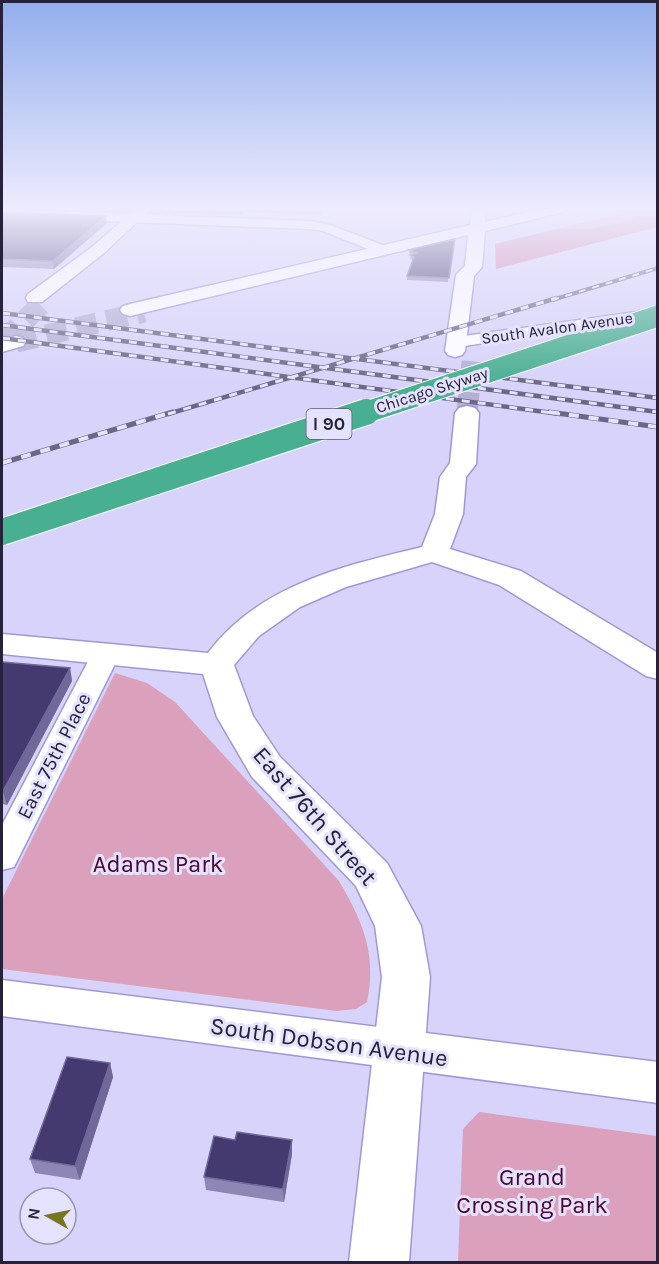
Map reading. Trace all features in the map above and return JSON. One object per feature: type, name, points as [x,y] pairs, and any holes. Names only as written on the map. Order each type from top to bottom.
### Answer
[{"type":"highway","name":"Chicago Skyway","points":[[2,510],[657,301]]},
{"type":"highway","name":"Chicago Skyway","points":[[2,532],[657,315]]},
{"type":"street","points":[[41,299],[80,268]]},
{"type":"street","points":[[137,311],[308,268]]},
{"type":"street","points":[[465,346],[480,275],[474,268]]},
{"type":"street","name":"South Avalon Avenue","points":[[465,346],[657,315]]},
{"type":"street","points":[[434,553],[449,514],[453,477],[463,464],[457,411]]},
{"type":"street","points":[[2,644],[217,665],[245,631],[275,607],[310,590],[364,570],[434,553],[510,578],[657,668]]},
{"type":"street","name":"East 75th Place","points":[[2,857],[106,654]]},
{"type":"street","name":"East 76th Street","points":[[217,665],[235,717],[266,766],[372,875],[398,926],[406,977],[379,1263]]},
{"type":"street","name":"South Dobson Avenue","points":[[2,998],[399,1052],[657,1083]]},
{"type":"green space","name":"Adams Park","points":[[115,673],[147,683],[175,702],[339,881],[355,910],[366,939],[370,969],[367,1002],[356,1009],[337,1011],[2,969],[2,899]]},
{"type":"green space","name":"Grand Crossing Park","points":[[479,1112],[657,1136],[657,1262],[458,1262],[463,1129]]},
{"type":"building","points":[[410,268],[451,268],[449,278],[407,276]]},
{"type":"building","points":[[2,662],[70,668],[3,791],[2,791]]},
{"type":"building","points":[[67,1057],[110,1063],[75,1166],[30,1159]]},
{"type":"building","points":[[237,1132],[292,1140],[283,1189],[204,1177],[214,1136],[235,1140]]},
{"type":"tunnel","points":[[3,341],[47,299]]},
{"type":"tunnel","points":[[16,342],[144,312]]},
{"type":"tunnel","points":[[467,413],[473,353]]},
{"type":"railway","points":[[552,300],[658,268]]},
{"type":"railway","points":[[354,359],[557,298]]},
{"type":"railway","points":[[2,313],[354,359]]},
{"type":"railway","points":[[2,325],[323,368]]},
{"type":"railway","points":[[2,338],[291,377]]},
{"type":"railway","points":[[323,368],[354,359]]},
{"type":"railway","points":[[354,359],[658,398]]},
{"type":"railway","points":[[291,377],[323,368]]},
{"type":"railway","points":[[323,368],[658,412]]},
{"type":"railway","points":[[168,414],[291,377]]},
{"type":"railway","points":[[291,377],[560,414]]},
{"type":"railway","points":[[2,463],[173,412]]},
{"type":"railway","points":[[549,412],[658,427]]}]
